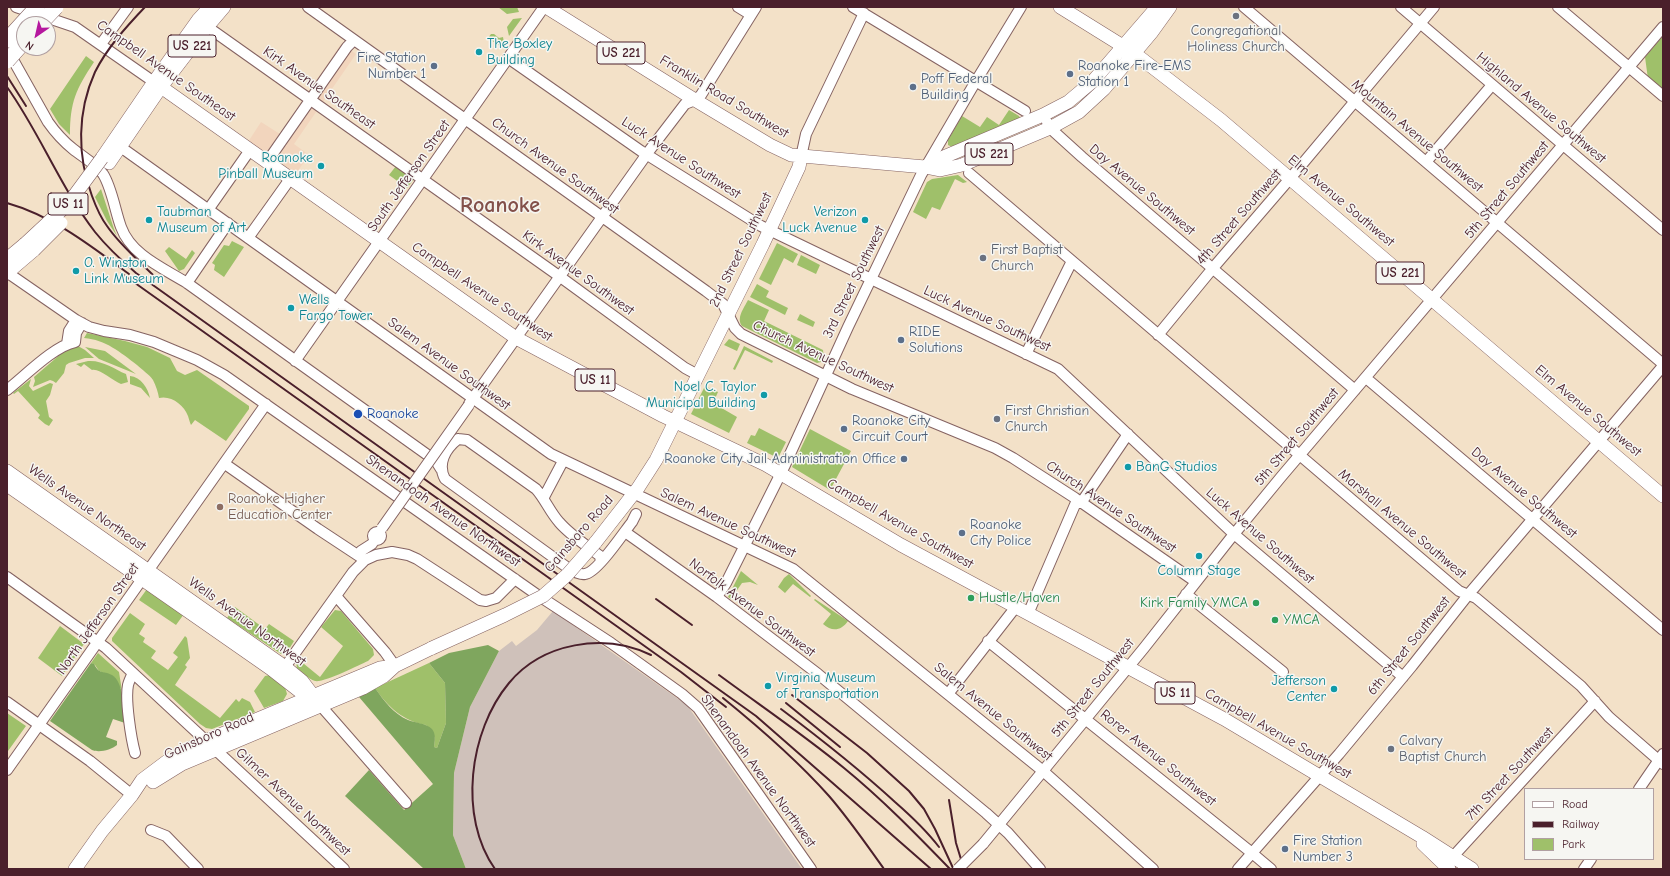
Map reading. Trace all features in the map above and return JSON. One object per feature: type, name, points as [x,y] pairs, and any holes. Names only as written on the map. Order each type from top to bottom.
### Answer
[{"type":"highway","points":[[7,40],[37,7]]},
{"type":"highway","points":[[48,16],[56,7]]},
{"type":"highway","points":[[7,61],[16,51]]},
{"type":"main road","name":"US 221","points":[[157,85],[202,24],[210,7]]},
{"type":"main road","name":"US 221","points":[[202,24],[224,7]]},
{"type":"main road","name":"Franklin Road Southwest","points":[[545,7],[695,100],[770,145],[791,155],[925,167],[940,170],[962,165],[1050,128],[1088,106],[1104,89],[1157,7]]},
{"type":"main road","name":"Elm Avenue Southwest","points":[[1060,7],[1129,49],[1221,120],[1663,496]]},
{"type":"main road","name":"Franklin Road Southwest","points":[[925,167],[939,159],[1043,115],[1068,102],[1129,49],[1170,7]]},
{"type":"main road","name":"US 11","points":[[7,273],[106,160],[157,85]]},
{"type":"main road","name":"Campbell Avenue Southeast","points":[[157,85],[250,150]]},
{"type":"main road","name":"US 11","points":[[250,150],[380,242]]},
{"type":"main road","name":"2nd Street Southwest","points":[[634,494],[650,471],[698,375],[799,167],[801,157]]},
{"type":"main road","name":"Campbell Avenue Southwest","points":[[380,242],[516,338],[663,416],[780,472],[877,531],[1015,608],[1224,720],[1320,776],[1409,830],[1455,866],[1472,869]]},
{"type":"main road","name":"US 11","points":[[7,259],[30,247]]},
{"type":"main road","name":"Wells Avenue Northeast","points":[[7,471],[146,576]]},
{"type":"main road","name":"Wells Avenue Northeast","points":[[7,485],[146,576]]},
{"type":"main road","name":"Gainsboro Road","points":[[132,795],[142,780],[156,768],[177,754],[206,741],[314,700],[374,682],[384,676],[395,666],[543,596],[568,575],[634,494]]},
{"type":"main road","name":"Wells Avenue Northwest","points":[[146,576],[285,667],[302,681],[314,700]]},
{"type":"main road","name":"Wells Avenue Northwest","points":[[146,576],[314,700]]},
{"type":"main road","name":"Gainsboro Road","points":[[132,795],[170,770],[216,750],[314,700]]},
{"type":"main road","points":[[75,869],[132,795]]},
{"type":"street","name":"Campbell Avenue Southeast","points":[[16,7],[67,23],[101,44],[157,85]]},
{"type":"street","points":[[101,44],[128,7]]},
{"type":"street","name":"Church Avenue Southwest","points":[[308,7],[706,291],[723,304],[735,328],[741,334],[882,402],[995,448],[1079,501],[1196,582]]},
{"type":"street","name":"South Jefferson Street","points":[[296,361],[545,7]]},
{"type":"street","points":[[285,667],[646,154],[685,104],[695,100],[701,95],[753,11],[738,7]]},
{"type":"street","points":[[853,7],[1024,111]]},
{"type":"street","name":"3rd Street Southwest","points":[[717,598],[726,583],[780,472],[925,167],[1021,7]]},
{"type":"street","name":"Mountain Avenue Southwest","points":[[1244,7],[1663,365]]},
{"type":"street","name":"Highland Avenue Southwest","points":[[1401,7],[1663,230]]},
{"type":"street","name":"4th Street Southwest","points":[[1158,336],[1213,268],[1290,179],[1434,7]]},
{"type":"street","points":[[1558,7],[1663,96]]},
{"type":"street","name":"2nd Street Southwest","points":[[801,157],[806,134],[864,13]]},
{"type":"street","name":"Kirk Avenue Southeast","points":[[202,24],[424,179]]},
{"type":"street","name":"5th Street Southwest","points":[[958,869],[1000,825],[1234,534],[1663,27]]},
{"type":"street","points":[[267,162],[347,47],[354,40]]},
{"type":"street","points":[[7,49],[54,132],[103,174],[121,228],[131,243],[152,262],[187,283],[436,461],[442,469],[445,479],[568,568],[579,574],[586,574],[596,569],[625,532],[636,514]]},
{"type":"street","name":"Luck Avenue Southwest","points":[[508,58],[646,154],[769,230],[1058,369],[1234,534],[1403,677]]},
{"type":"street","points":[[1426,162],[1492,85]]},
{"type":"street","name":"Day Avenue Southwest","points":[[1043,115],[1050,128],[1082,157],[1355,390]]},
{"type":"street","name":"Salem Avenue Southwest","points":[[117,145],[337,301],[471,401],[551,454],[794,569],[1043,771],[1153,869]]},
{"type":"street","points":[[208,210],[250,150]]},
{"type":"street","name":"Marshall Avenue Southwest","points":[[969,173],[1459,592],[1476,598],[1581,686],[1609,717],[1662,760]]},
{"type":"street","points":[[248,238],[290,178]]},
{"type":"street","name":"Kirk Avenue Southwest","points":[[424,179],[685,368],[698,375]]},
{"type":"street","points":[[187,283],[228,223]]},
{"type":"street","points":[[1026,354],[1072,261]]},
{"type":"street","name":"Shenandoah Avenue Northwest","points":[[7,273],[79,322],[96,330],[142,338],[192,358],[224,375],[515,579],[611,643],[682,694],[694,704],[811,869]]},
{"type":"street","points":[[7,390],[51,354],[71,343],[79,322]]},
{"type":"street","name":"6th Street Southwest","points":[[1238,869],[1320,776],[1403,677],[1468,595],[1600,442],[1663,365]]},
{"type":"street","name":"Day Avenue Southwest","points":[[1366,378],[1663,630]]},
{"type":"street","name":"North Jefferson Street","points":[[7,770],[40,726],[266,404]]},
{"type":"street","points":[[1028,614],[1079,501],[1128,434]]},
{"type":"street","points":[[442,469],[443,457],[458,439]]},
{"type":"street","points":[[420,450],[428,451],[438,449],[452,440],[467,440],[536,489],[544,497],[559,523],[600,556],[601,562]]},
{"type":"street","points":[[544,497],[563,461]]},
{"type":"street","points":[[225,464],[318,529],[363,556],[384,553],[399,553],[408,555],[417,559],[472,596],[486,601],[496,598],[515,579]]},
{"type":"street","name":"Norfolk Avenue Southwest","points":[[625,532],[717,598],[818,674],[1000,825],[1040,869]]},
{"type":"street","name":"Gilmer Avenue Northwest","points":[[7,577],[98,643],[344,869]]},
{"type":"street","points":[[1186,594],[1283,672]]},
{"type":"street","points":[[336,596],[385,652],[395,666]]},
{"type":"street","points":[[948,694],[1015,608]]},
{"type":"street","name":"Rorer Avenue Southwest","points":[[988,641],[1086,718],[1271,869]]},
{"type":"street","points":[[133,674],[128,685],[127,692],[131,735],[135,753]]},
{"type":"street","name":"Wells Avenue Northwest","points":[[314,700],[406,803]]},
{"type":"street","name":"7th Street Southwest","points":[[1455,866],[1595,701]]},
{"type":"street","points":[[7,702],[90,761],[132,795]]},
{"type":"street","points":[[1640,788],[1662,760]]},
{"type":"street","points":[[151,830],[166,836],[198,869]]},
{"type":"street","points":[[1584,869],[1590,860]]},
{"type":"shaded area","points":[[341,44],[356,54],[294,144],[309,155],[295,175],[248,142],[261,122],[280,134]]},
{"type":"shaded area","points":[[553,611],[687,705],[802,869],[466,869],[453,835],[454,773],[470,707],[499,651],[512,641],[516,646],[537,630]]},
{"type":"green space","points":[[498,7],[517,7],[519,12],[507,14]]},
{"type":"green space","points":[[522,18],[509,36],[507,27],[513,19]]},
{"type":"green space","points":[[491,34],[494,34],[499,38],[503,37],[504,43],[501,47],[488,38]]},
{"type":"green space","points":[[1663,36],[1663,91],[1648,79],[1645,57]]},
{"type":"green space","points":[[86,56],[94,62],[78,88],[75,96],[71,113],[70,135],[59,124],[50,109]]},
{"type":"green space","points":[[1009,110],[1020,118],[952,147],[948,145],[948,140],[962,116],[980,127],[987,117],[999,125]]},
{"type":"green space","points":[[396,166],[414,179],[407,188],[389,175]]},
{"type":"green space","points":[[958,175],[967,182],[963,183],[955,179],[940,210],[932,207],[926,219],[913,212],[927,182],[932,179]]},
{"type":"green space","points":[[101,189],[117,236],[107,221],[95,197]]},
{"type":"green space","points":[[232,241],[244,247],[224,277],[214,270],[215,265],[212,263],[224,245],[229,246]]},
{"type":"green space","points":[[777,243],[798,254],[793,263],[784,258],[771,285],[759,279]]},
{"type":"green space","points":[[169,247],[186,259],[192,250],[195,253],[184,269],[179,271],[165,251]]},
{"type":"green space","points":[[801,255],[820,265],[816,274],[797,265]]},
{"type":"green space","points":[[757,284],[769,291],[766,297],[788,308],[785,315],[750,297]]},
{"type":"green space","points":[[748,300],[769,310],[764,321],[823,350],[824,359],[817,363],[742,326],[740,323],[740,316]]},
{"type":"green space","points":[[800,314],[815,322],[813,327],[797,320]]},
{"type":"green space","points":[[87,333],[147,347],[170,358],[177,371],[185,375],[197,370],[249,406],[249,409],[226,441],[195,420],[191,425],[186,412],[180,405],[172,399],[164,397],[159,398],[154,382],[147,374],[131,360],[112,347],[99,341],[84,338]]},
{"type":"green space","points":[[729,339],[740,344],[737,351],[724,345]]},
{"type":"green space","points":[[78,346],[94,358],[85,358],[69,363],[66,365],[64,373],[56,383],[50,380],[33,387],[35,381],[34,377],[63,352]]},
{"type":"green space","points":[[744,346],[773,361],[772,363],[745,350],[735,370],[733,369]]},
{"type":"green space","points":[[85,347],[105,351],[136,374],[99,359]]},
{"type":"green space","points":[[88,361],[103,363],[126,374],[128,382],[121,384],[98,371],[92,370],[84,364],[81,367],[76,364]]},
{"type":"green space","points":[[130,376],[141,381],[148,390],[150,398],[141,388],[130,384]]},
{"type":"green space","points":[[31,379],[29,386],[33,391],[50,383],[53,384],[50,395],[46,401],[49,417],[53,420],[49,426],[38,418],[40,415],[18,391],[14,394],[13,393]]},
{"type":"green space","points":[[705,386],[718,392],[713,403],[737,417],[729,433],[691,414]]},
{"type":"green space","points":[[759,428],[786,442],[778,458],[747,443],[751,435],[755,436]]},
{"type":"green space","points":[[810,429],[851,451],[830,490],[792,467]]},
{"type":"green space","points":[[741,571],[758,585],[750,582],[742,583],[731,599],[728,597]]},
{"type":"green space","points":[[789,574],[811,596],[810,597],[793,584],[785,593],[778,587],[784,578]]},
{"type":"green space","points":[[147,589],[184,614],[176,625],[139,600]]},
{"type":"green space","points":[[815,599],[848,621],[842,627],[836,629],[826,627],[823,624],[831,614],[814,600]]},
{"type":"green space","points":[[235,607],[265,629],[269,624],[294,641],[286,654],[281,654],[227,618]]},
{"type":"green space","points":[[335,610],[341,611],[373,649],[374,655],[368,661],[342,673],[326,679],[315,681],[297,668],[296,663],[298,659],[320,677],[343,646],[321,627]]},
{"type":"green space","points":[[130,613],[145,624],[139,634],[145,638],[143,642],[156,651],[151,658],[168,670],[178,657],[173,653],[185,636],[187,638],[190,658],[185,665],[187,667],[175,685],[220,718],[236,699],[239,702],[242,698],[250,702],[255,712],[212,729],[206,728],[200,724],[112,641],[112,638]]},
{"type":"green space","points":[[60,626],[84,644],[62,676],[38,658]]},
{"type":"green space","points":[[488,645],[499,651],[470,707],[454,773],[453,835],[466,869],[424,869],[345,796],[369,770],[404,810],[433,784],[359,697],[375,688],[398,714],[408,720],[430,727],[435,735],[434,747],[437,748],[446,723],[445,683],[429,663],[449,653]]},
{"type":"green space","points":[[98,653],[119,672],[122,691],[114,677],[99,671],[95,665],[91,663]]},
{"type":"green space","points":[[91,663],[94,664],[100,671],[112,675],[116,679],[121,690],[124,704],[125,723],[113,719],[106,737],[117,741],[117,745],[101,751],[92,750],[50,721]]},
{"type":"green space","points":[[429,663],[445,683],[446,723],[437,748],[434,747],[435,738],[426,725],[403,717],[385,701],[375,688]]},
{"type":"green space","points":[[270,675],[285,687],[287,694],[283,701],[264,708],[254,691],[265,676]]},
{"type":"green space","points":[[7,713],[26,726],[8,751],[7,749]]},
{"type":"railway","points":[[145,7],[111,46],[95,72],[85,103],[81,134],[87,181],[99,212],[117,239],[153,275]]},
{"type":"railway","points":[[7,76],[26,106]]},
{"type":"railway","points":[[7,87],[30,123],[60,178],[83,215],[104,243],[136,273],[756,716],[931,869]]},
{"type":"railway","points":[[7,203],[56,224],[86,243],[129,274]]},
{"type":"railway","points":[[121,273],[681,672],[726,707]]},
{"type":"railway","points":[[656,599],[692,625]]},
{"type":"railway","points":[[495,869],[483,848],[476,825],[473,800],[473,774],[477,749],[485,725],[495,703],[509,683],[523,669],[538,659],[556,650],[575,645],[594,643],[614,644],[633,648],[651,655]]},
{"type":"railway","points":[[719,675],[814,744],[858,780],[898,817],[950,869]]},
{"type":"railway","points":[[792,695],[867,753],[909,791],[924,809],[953,868]]},
{"type":"railway","points":[[723,698],[778,745],[817,783],[844,814],[884,869]]},
{"type":"railway","points":[[786,703],[840,747]]},
{"type":"railway","points":[[781,709],[840,754],[918,823],[939,847]]},
{"type":"railway","points":[[949,800],[956,843],[964,869]]},
{"type":"place","name":"Congregational Holiness Church","points":[[1236,16]]},
{"type":"place","name":"The Boxley Building","points":[[479,52]]},
{"type":"place","name":"Fire Station Number 1","points":[[434,66]]},
{"type":"place","name":"Roanoke Fire-EMS Station 1","points":[[1070,74]]},
{"type":"place","name":"Poff Federal Building","points":[[913,87]]},
{"type":"place","name":"Roanoke Pinball Museum","points":[[321,166]]},
{"type":"place","name":"Taubman Museum of Art","points":[[149,220]]},
{"type":"place","name":"Verizon Luck Avenue","points":[[865,220]]},
{"type":"place","name":"First Baptist Church","points":[[983,258]]},
{"type":"place","name":"O. Winston Link Museum","points":[[76,271]]},
{"type":"place","name":"Wells Fargo Tower","points":[[291,308]]},
{"type":"place","name":"RIDE Solutions","points":[[901,340]]},
{"type":"place","name":"Noel C. Taylor Municipal Building","points":[[764,395]]},
{"type":"place","name":"Roanoke","points":[[358,414]]},
{"type":"place","name":"First Christian Church","points":[[997,419]]},
{"type":"place","name":"Roanoke City Circuit Court","points":[[844,429]]},
{"type":"place","name":"Roanoke City Jail Administration Office","points":[[904,459]]},
{"type":"place","name":"BanG Studios","points":[[1128,467]]},
{"type":"place","name":"Roanoke Higher Education Center","points":[[220,507]]},
{"type":"place","name":"Roanoke City Police","points":[[962,533]]},
{"type":"place","name":"Column Stage","points":[[1199,556]]},
{"type":"place","name":"Hustle/Haven","points":[[971,598]]},
{"type":"place","name":"Kirk Family YMCA","points":[[1256,603]]},
{"type":"place","name":"YMCA","points":[[1275,620]]},
{"type":"place","name":"Virginia Museum of Transportation","points":[[768,686]]},
{"type":"place","name":"Jefferson Center","points":[[1334,689]]},
{"type":"place","name":"Calvary Baptist Church","points":[[1391,749]]},
{"type":"place","name":"Fire Station Number 3","points":[[1285,849]]},
{"type":"district","name":"Roanoke","points":[[500,206]]}]
